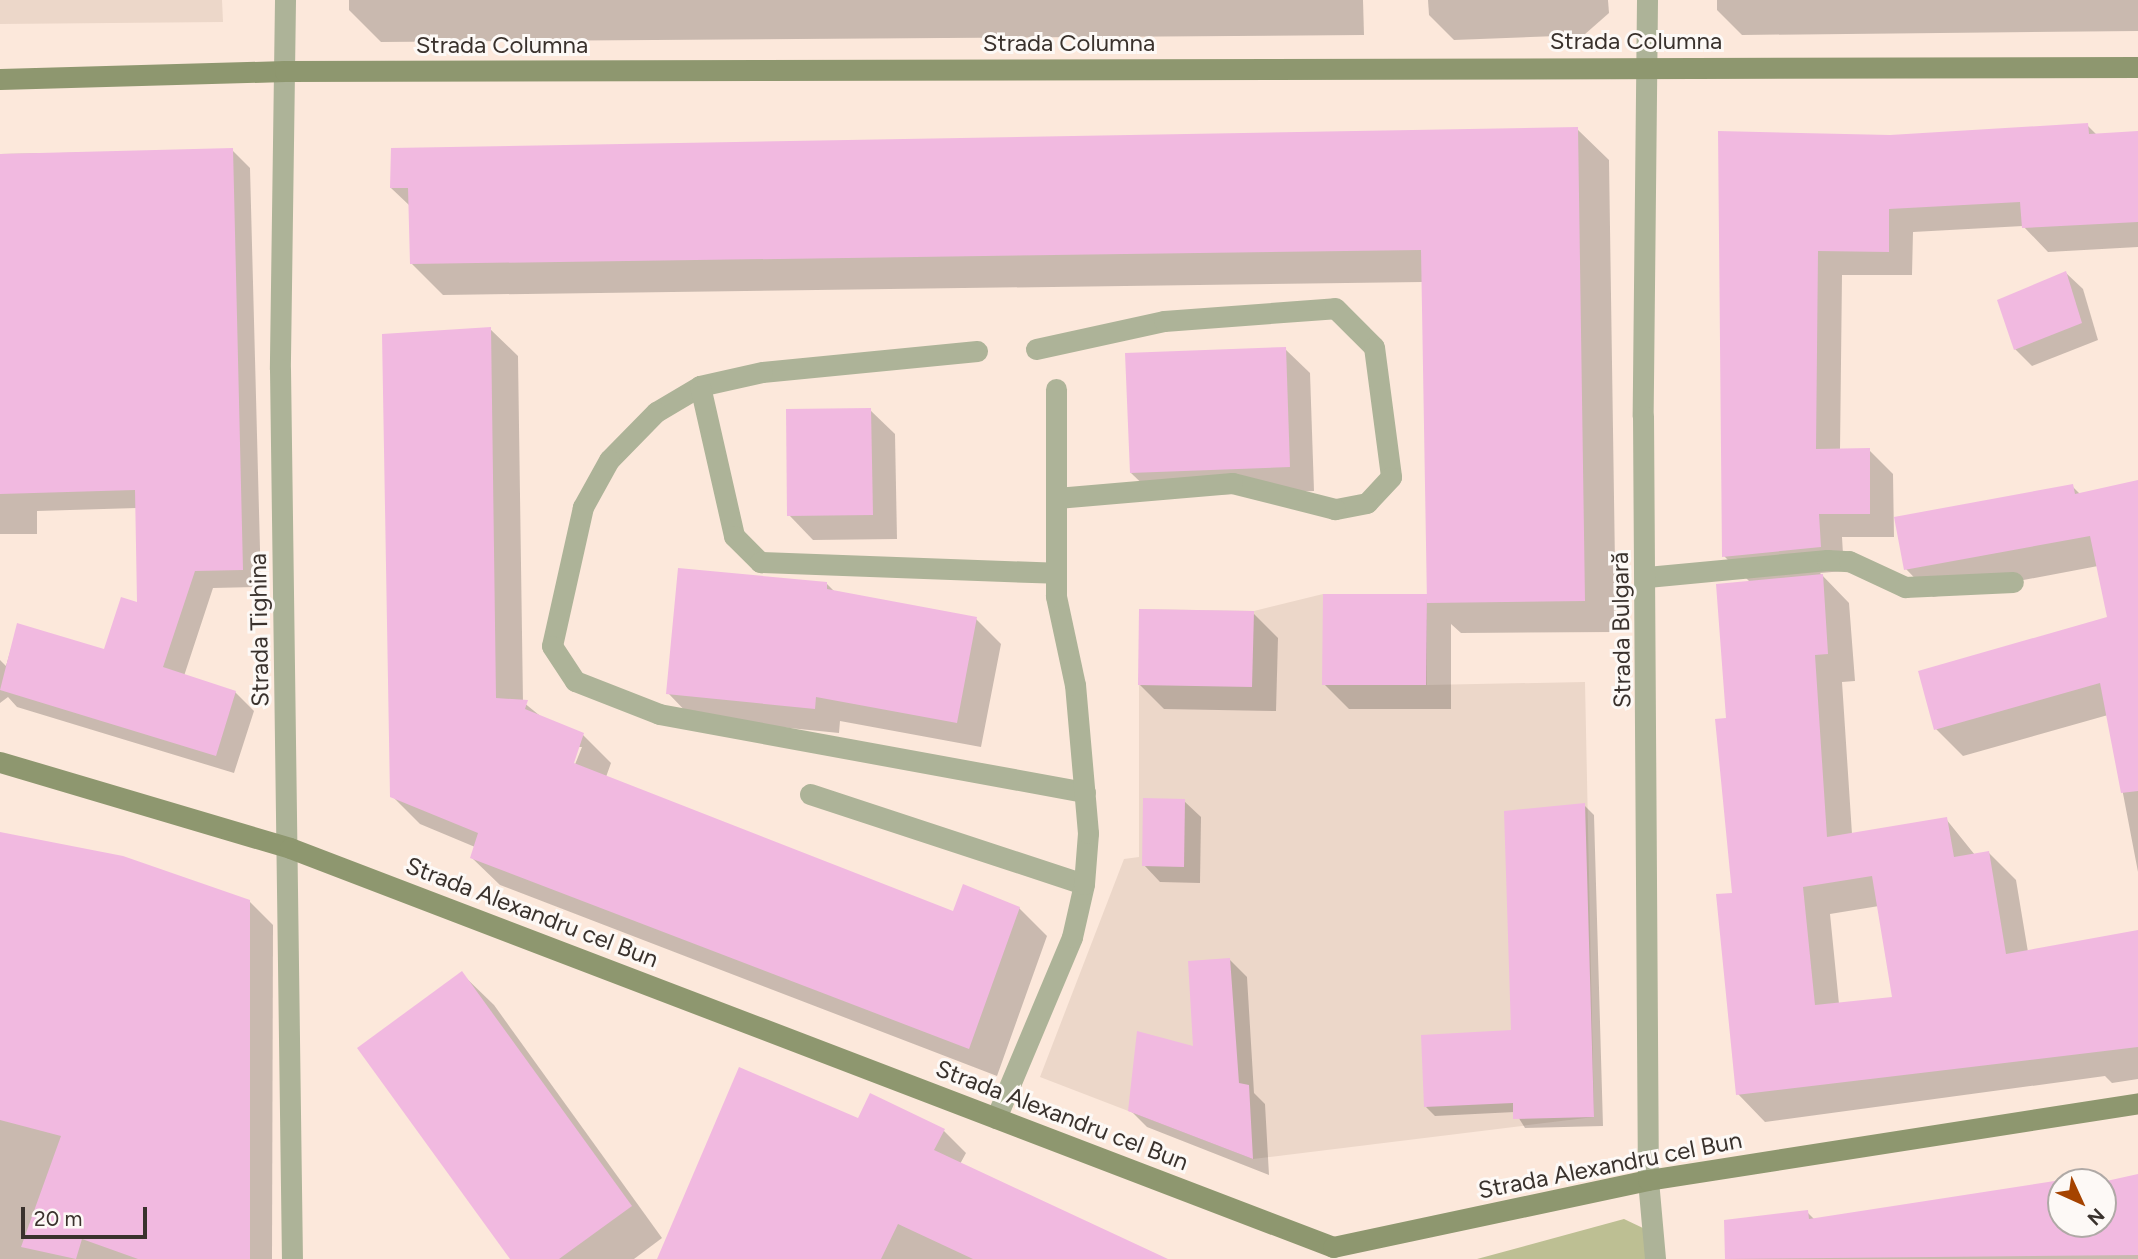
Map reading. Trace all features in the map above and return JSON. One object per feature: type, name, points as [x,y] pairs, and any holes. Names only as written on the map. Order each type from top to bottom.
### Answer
[{"type":"street","name":"Strada Tighina","points":[[285,0],[280,369],[290,848],[292,1259]]},
{"type":"street","name":"Strada Bulgară","points":[[1647,0],[1648,1180],[1655,1259]]},
{"type":"street","name":"Strada Columna","points":[[0,79],[285,72],[2138,68]]},
{"type":"street","points":[[1036,349],[1164,321],[1335,308],[1374,347],[1391,477],[1367,503],[1335,509],[1232,483],[1057,498]]},
{"type":"street","points":[[977,351],[762,372],[700,386],[656,412],[609,460],[583,507],[552,646],[575,681],[659,714],[1085,792]]},
{"type":"street","points":[[700,386],[734,536],[760,562],[1056,573]]},
{"type":"street","points":[[996,1118],[1072,937],[1084,884],[1085,792],[1056,573],[1056,389]]},
{"type":"street","points":[[1647,577],[1827,560],[1849,561],[1918,589],[2013,582]]},
{"type":"street","name":"Strada Alexandru cel Bun","points":[[0,762],[290,848],[996,1118],[1337,1255],[1648,1180],[2138,1103]]},
{"type":"street","points":[[810,794],[1084,884]]},
{"type":"shaded area","points":[[0,0],[222,0],[223,22],[0,24]]},
{"type":"shaded area","points":[[1323,594],[1427,594],[1427,685],[1585,682],[1594,1117],[1253,1159],[1040,1077],[1124,859],[1139,857],[1139,609],[1254,611]]},
{"type":"green space","points":[[1624,1219],[1645,1229],[1646,1259],[1477,1259]]},
{"type":"building","points":[[2088,123],[2089,134],[2138,131],[2138,222],[2022,228],[2020,202],[1889,209],[1889,252],[1818,251],[1816,449],[1870,448],[1870,514],[1819,514],[1821,547],[1722,557],[1718,131],[1890,135]]},
{"type":"building","points":[[1578,127],[1585,601],[1427,603],[1421,250],[410,264],[408,188],[390,188],[391,148]]},
{"type":"building","points":[[233,148],[243,570],[195,571],[163,667],[236,691],[216,756],[0,690],[17,623],[104,649],[121,597],[137,602],[135,490],[0,494],[0,154]]},
{"type":"building","points":[[2066,271],[2082,323],[2014,350],[1997,300]]},
{"type":"building","points":[[491,327],[496,698],[528,700],[525,709],[584,733],[574,763],[953,911],[963,884],[1020,907],[969,1049],[470,858],[478,833],[390,797],[382,334]]},
{"type":"building","points":[[1286,347],[1290,467],[1130,473],[1125,353]]},
{"type":"building","points":[[871,408],[873,515],[787,516],[786,409]]},
{"type":"building","points":[[2138,480],[2138,791],[2121,793],[2100,683],[1934,730],[1918,671],[2107,617],[2090,536],[1904,570],[1894,517],[2073,484],[2075,494]]},
{"type":"building","points":[[678,568],[827,582],[827,589],[977,617],[957,723],[816,697],[815,709],[666,694]]},
{"type":"building","points":[[1823,574],[1828,654],[1815,655],[1827,837],[1947,817],[1954,857],[1989,851],[2006,954],[2138,930],[2138,1047],[1736,1095],[1716,894],[1732,893],[1715,719],[1726,718],[1716,584]],"holes":[[[1872,876],[1892,997],[1815,1005],[1803,887]]]},
{"type":"building","points":[[1323,594],[1427,594],[1426,685],[1322,685]]},
{"type":"building","points":[[1139,609],[1254,611],[1252,687],[1138,685]]},
{"type":"building","points":[[1143,798],[1185,799],[1184,867],[1142,866]]},
{"type":"building","points":[[1585,803],[1594,1117],[1513,1119],[1513,1103],[1424,1107],[1421,1035],[1511,1030],[1504,811]]},
{"type":"building","points":[[0,832],[123,856],[250,900],[250,1259],[138,1259],[82,1239],[76,1259],[21,1247],[61,1136],[0,1120]]},
{"type":"building","points":[[1230,958],[1239,1083],[1249,1085],[1253,1159],[1128,1111],[1137,1031],[1193,1046],[1188,961]]},
{"type":"building","points":[[462,971],[632,1206],[559,1259],[510,1259],[357,1048]]},
{"type":"building","points":[[739,1067],[858,1118],[870,1093],[945,1129],[934,1150],[1168,1259],[973,1259],[898,1224],[881,1259],[657,1259]]},
{"type":"building","points":[[2138,1174],[2138,1255],[1725,1259],[1724,1220],[1808,1210],[1809,1219],[2047,1182],[2047,1238],[2117,1238],[2117,1179]]}]
